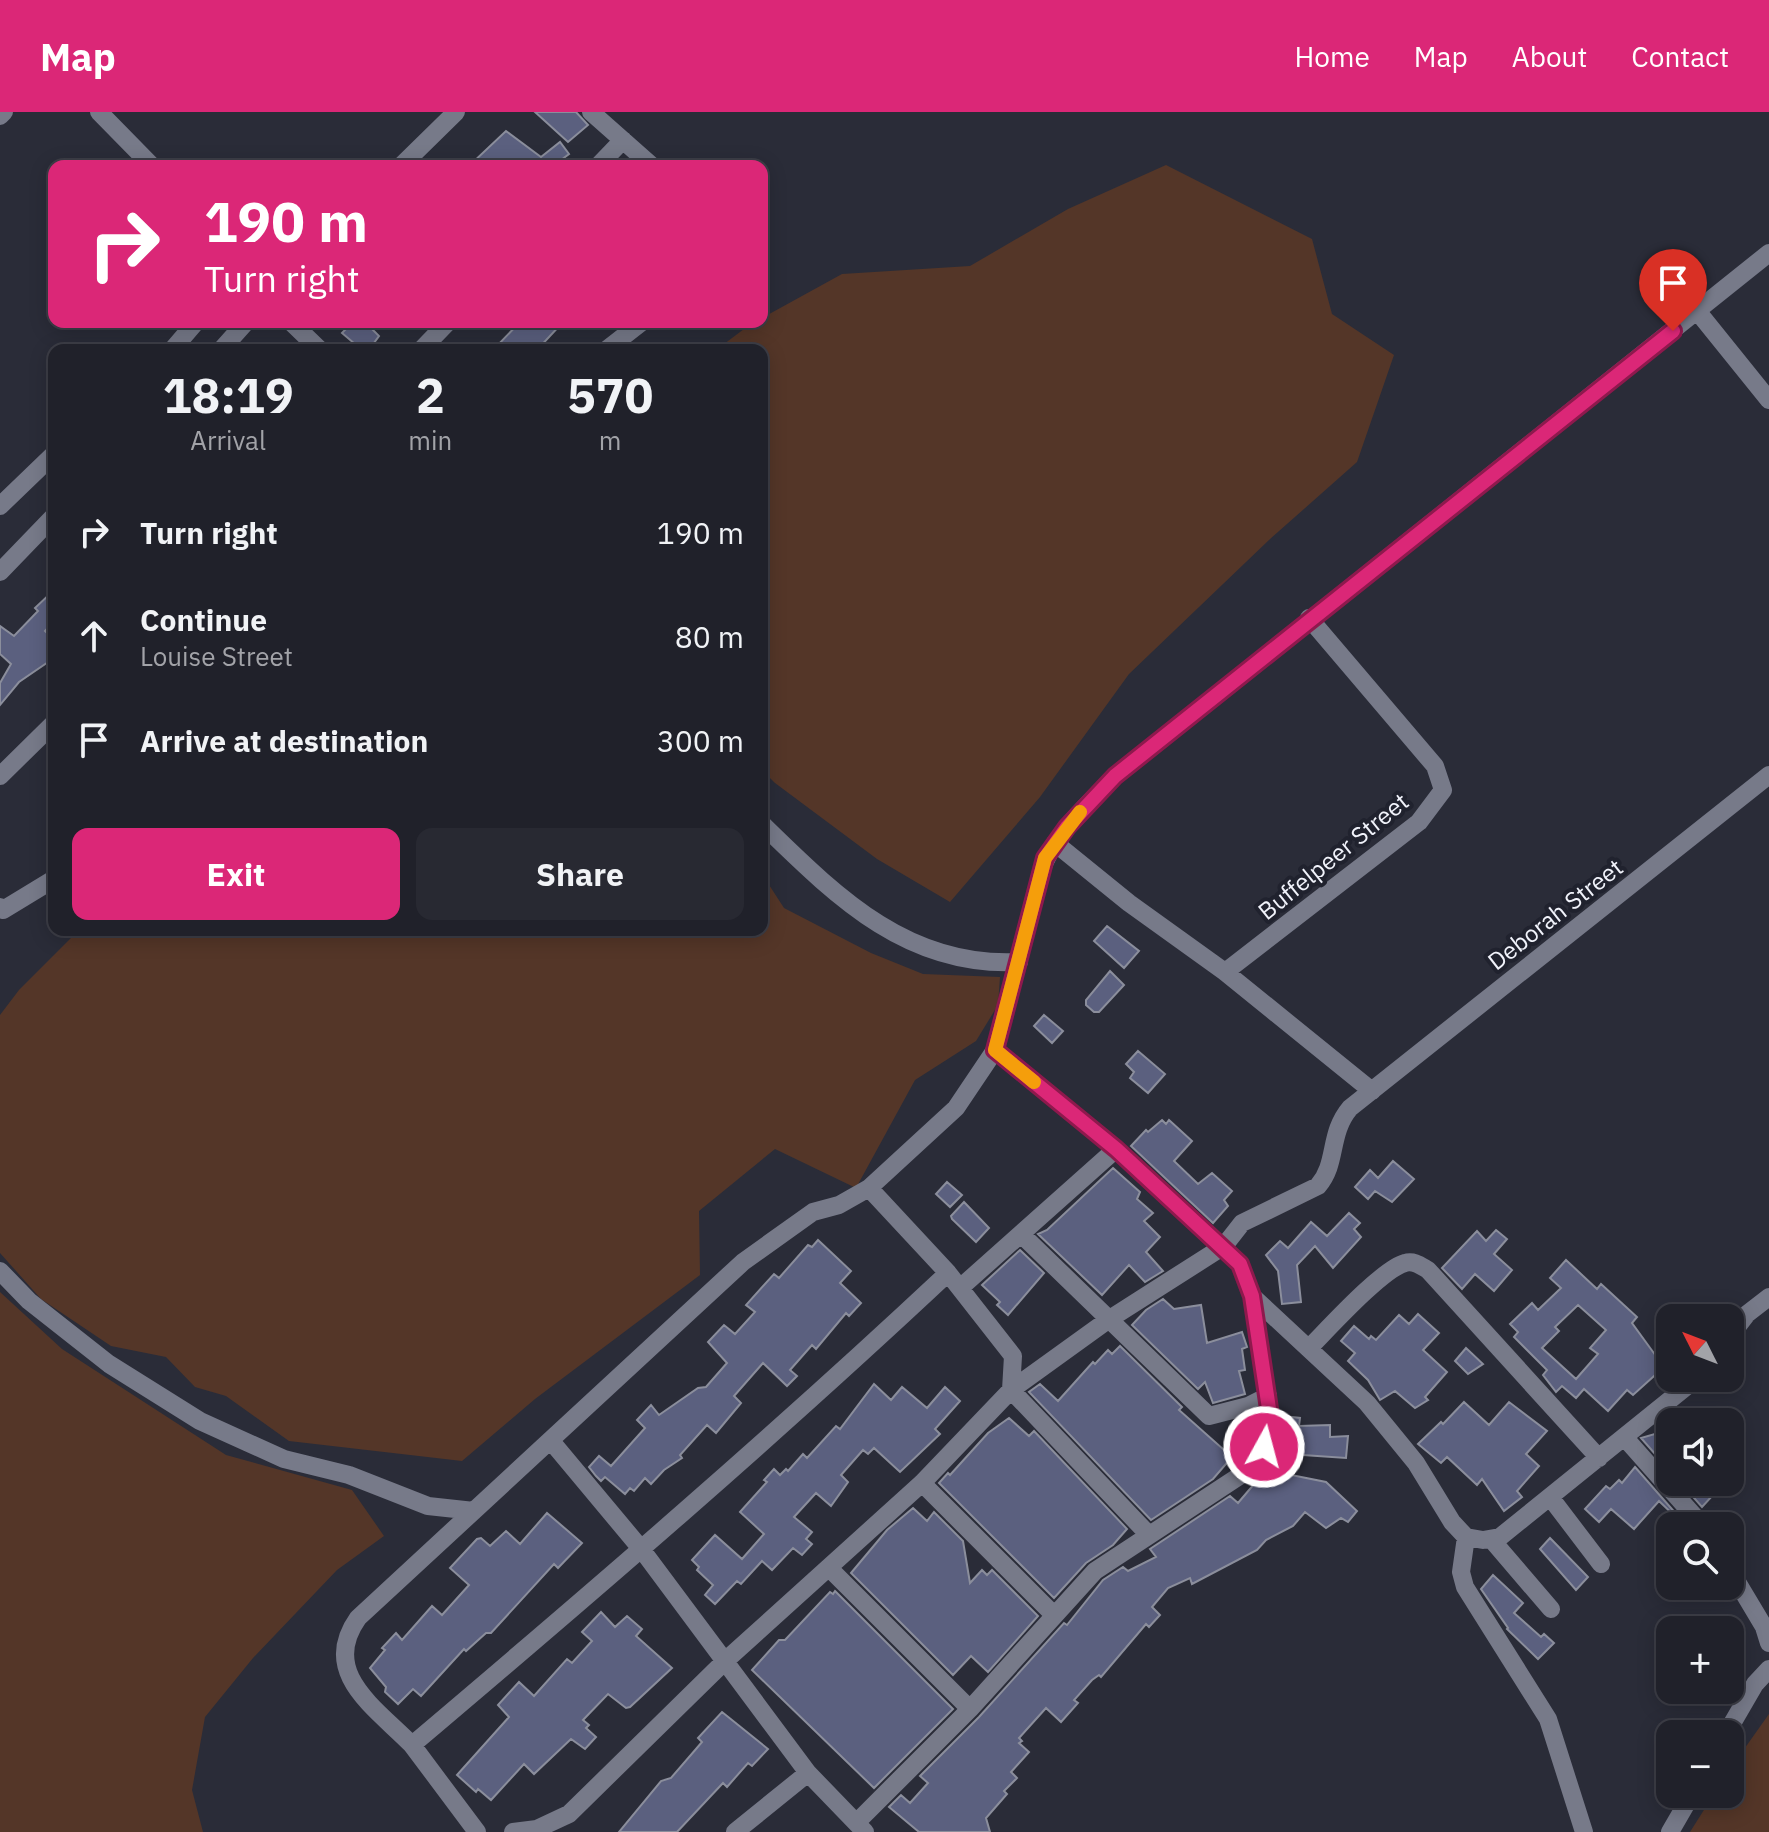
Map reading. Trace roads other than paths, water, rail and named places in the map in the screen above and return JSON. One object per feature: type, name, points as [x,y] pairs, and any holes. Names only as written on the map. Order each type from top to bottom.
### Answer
[{"type":"street","points":[[99,112],[146,160]]},
{"type":"street","points":[[407,160],[456,112]]},
{"type":"street","points":[[591,112],[645,160]]},
{"type":"street","points":[[604,160],[623,140]]},
{"type":"street","points":[[477,1832],[412,1745],[350,1681],[344,1666],[349,1632],[371,1606],[743,1262],[813,1212],[839,1205],[869,1188],[956,1108],[995,1050],[1041,872],[1055,843],[1115,776],[1769,253]]},
{"type":"street","points":[[1698,312],[1769,400]]},
{"type":"street","points":[[177,344],[191,328]]},
{"type":"street","points":[[226,344],[241,328]]},
{"type":"street","points":[[297,328],[314,344]]},
{"type":"street","points":[[427,344],[442,328]]},
{"type":"street","points":[[614,344],[634,328]]},
{"type":"street","points":[[0,506],[48,460]]},
{"type":"street","points":[[0,572],[48,522]]},
{"type":"street","name":"Buffelpeer Street","points":[[1225,972],[1419,822],[1443,790],[1435,766],[1309,618]]},
{"type":"street","points":[[0,776],[48,729]]},
{"type":"street","name":"Deborah Street","points":[[513,1832],[537,1829],[569,1814],[725,1661],[922,1483],[1011,1390],[1108,1320],[1224,1246],[1242,1223],[1318,1186],[1326,1177],[1336,1128],[1350,1108],[1769,775]]},
{"type":"street","points":[[768,830],[824,884],[876,925],[938,954],[999,963],[1019,962]]},
{"type":"street","points":[[1055,843],[1129,903],[1225,972],[1372,1091]]},
{"type":"street","points":[[0,907],[3,910],[48,883]]},
{"type":"street","points":[[551,1441],[642,1550],[808,1773],[861,1827],[1095,1571],[1250,1469],[1264,1447],[1271,1422],[1252,1296],[1240,1264],[1116,1149],[995,1050]]},
{"type":"street","points":[[412,1745],[954,1280],[1022,1235],[1116,1149]]},
{"type":"street","points":[[869,1188],[954,1280],[1013,1356],[1011,1390],[1149,1535]]},
{"type":"street","points":[[1022,1235],[1209,1416],[1248,1406],[1268,1396]]},
{"type":"street","points":[[1309,1348],[1385,1274],[1406,1262],[1418,1263],[1428,1270],[1599,1458]]},
{"type":"street","points":[[0,1271],[29,1301],[109,1364],[200,1421],[284,1459],[349,1475],[428,1506],[474,1511]]},
{"type":"street","points":[[1252,1296],[1309,1348],[1390,1430],[1416,1463],[1452,1522],[1466,1537],[1500,1537],[1680,1392]]},
{"type":"street","points":[[1744,1318],[1769,1297]]},
{"type":"street","points":[[1625,1438],[1691,1512]]},
{"type":"street","points":[[922,1483],[1054,1615]]},
{"type":"street","points":[[1550,1497],[1601,1564]]},
{"type":"street","points":[[1466,1537],[1461,1572],[1465,1587],[1548,1719],[1584,1832]]},
{"type":"street","points":[[1491,1539],[1551,1609]]},
{"type":"street","points":[[829,1568],[970,1709]]},
{"type":"street","points":[[1744,1593],[1764,1627],[1769,1643]]},
{"type":"street","points":[[1734,1720],[1755,1684],[1769,1669]]},
{"type":"street","points":[[735,1832],[808,1773]]},
{"type":"street","points":[[1670,1832],[1684,1808]]}]
